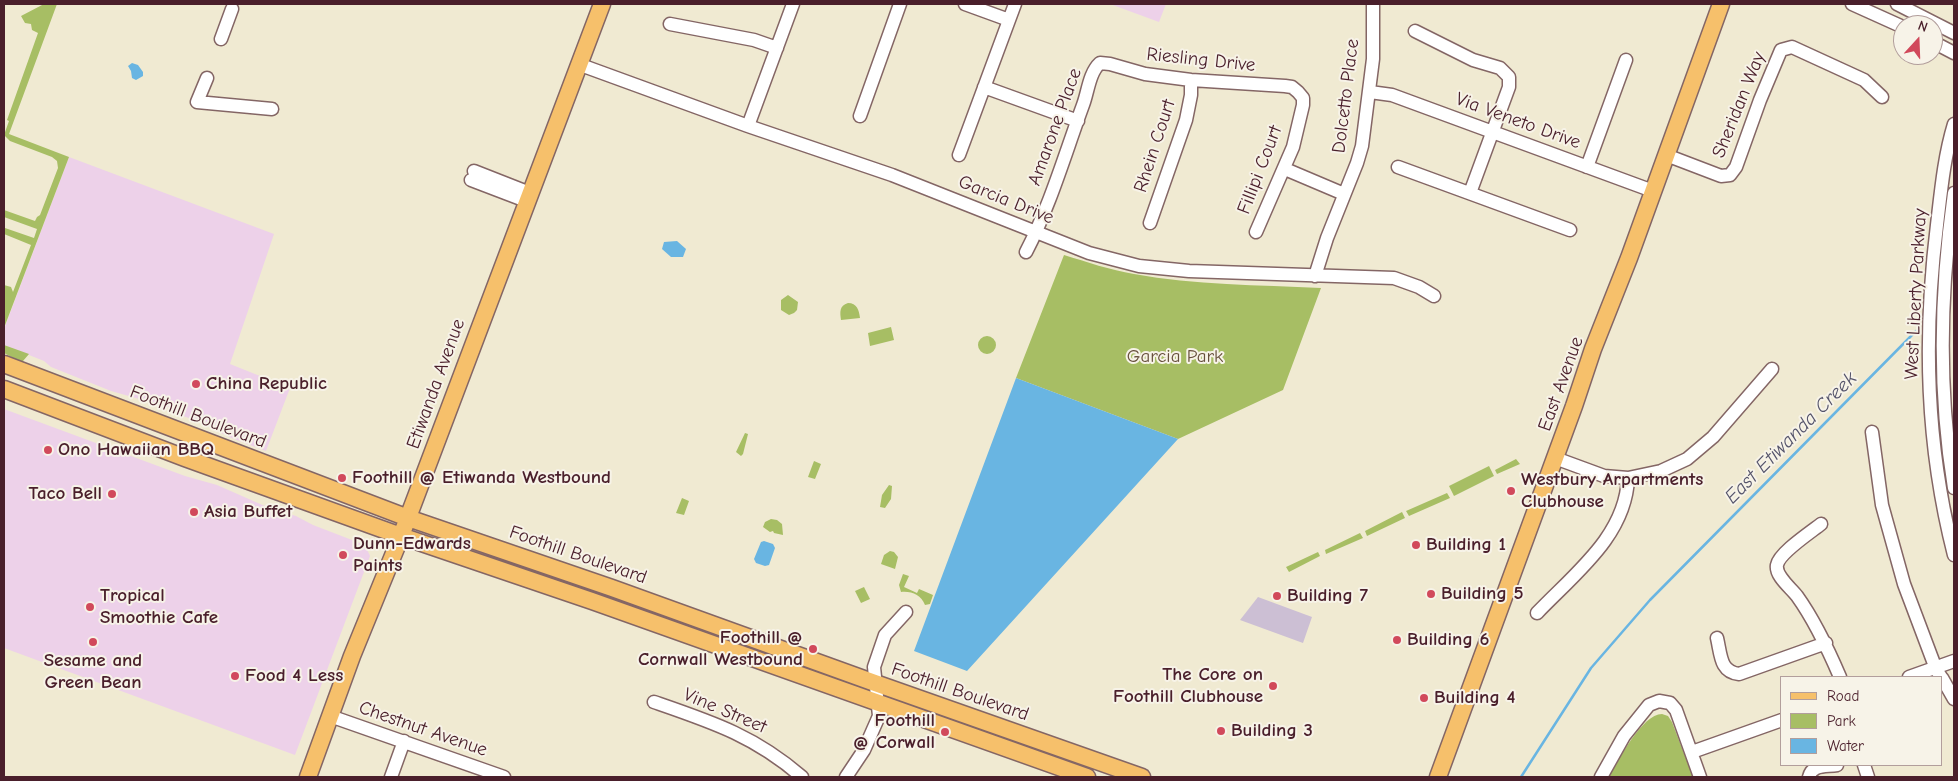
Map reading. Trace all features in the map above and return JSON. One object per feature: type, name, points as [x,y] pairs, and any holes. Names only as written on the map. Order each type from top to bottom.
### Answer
[{"type":"main road","name":"Etiwanda Avenue","points":[[308,777],[369,612],[408,518],[602,4]]},
{"type":"main road","name":"East Avenue","points":[[1438,777],[1593,349],[1613,302],[1721,4]]},
{"type":"main road","name":"Foothill Boulevard","points":[[4,364],[408,518],[612,588],[1142,777]]},
{"type":"main road","name":"Foothill Boulevard","points":[[4,389],[401,536],[592,601],[1087,777]]},
{"type":"street","points":[[748,126],[793,4]]},
{"type":"street","points":[[860,116],[900,4]]},
{"type":"street","points":[[965,4],[1009,20]]},
{"type":"street","points":[[959,156],[1015,4]]},
{"type":"street","name":"Dolcetto Place","points":[[1315,276],[1327,238],[1362,146],[1373,59],[1373,4]]},
{"type":"street","points":[[1852,4],[1893,22]]},
{"type":"street","points":[[1897,4],[1954,33]]},
{"type":"street","points":[[221,39],[232,9]]},
{"type":"street","points":[[670,24],[754,40],[777,48]]},
{"type":"street","points":[[1415,31],[1463,56],[1500,68],[1509,77],[1509,87],[1470,193]]},
{"type":"street","name":"Sheridan Way","points":[[1666,155],[1722,176],[1730,175],[1736,167],[1760,100],[1782,50],[1792,48],[1864,80],[1882,97]]},
{"type":"street","points":[[1587,167],[1626,60]]},
{"type":"street","name":"Riesling Drive","points":[[1100,63],[1145,74],[1191,80],[1285,86],[1292,87],[1298,92]]},
{"type":"street","name":"Amarone Place","points":[[1026,252],[1036,232],[1078,121],[1089,91],[1094,69],[1100,63]]},
{"type":"street","name":"Garcia Drive","points":[[578,64],[748,126],[892,175],[1089,252],[1139,266],[1189,271],[1394,278],[1419,287],[1434,296]]},
{"type":"street","points":[[207,78],[197,102],[272,109]]},
{"type":"street","name":"Rhein Court","points":[[1150,223],[1186,120],[1191,95],[1191,80]]},
{"type":"street","points":[[984,87],[1078,121]]},
{"type":"street","name":"Fillipi Court","points":[[1256,232],[1293,147],[1303,105],[1303,98],[1298,92]]},
{"type":"street","name":"Via Veneto Drive","points":[[1370,92],[1392,95],[1652,191]]},
{"type":"street","name":"West Liberty Parkway","points":[[1954,124],[1945,166],[1931,277],[1929,383],[1937,475],[1954,556]]},
{"type":"street","points":[[1945,166],[1950,175],[1945,208],[1946,211],[1951,213]]},
{"type":"street","points":[[1398,167],[1570,230]]},
{"type":"street","points":[[1285,169],[1344,194]]},
{"type":"street","points":[[472,176],[528,197]]},
{"type":"street","name":"West Liberty Parkway","points":[[1954,193],[1945,284],[1943,363],[1947,434],[1954,488]]},
{"type":"street","points":[[1555,458],[1604,476],[1628,478],[1661,471],[1687,459],[1713,437],[1772,369]]},
{"type":"street","points":[[1872,432],[1882,505],[1904,584],[1940,675]]},
{"type":"street","points":[[1537,612],[1611,535],[1621,515],[1627,495],[1628,478]]},
{"type":"street","points":[[1822,524],[1782,556],[1776,564],[1777,572],[1797,596],[1826,643],[1840,676]]},
{"type":"street","points":[[846,777],[864,750],[879,716],[874,683],[874,667],[885,635],[906,612]]},
{"type":"street","points":[[1717,638],[1725,667],[1730,673],[1739,674],[1826,643]]},
{"type":"street","points":[[1924,676],[1940,675],[1954,661]]},
{"type":"street","points":[[1943,680],[1954,699]]},
{"type":"street","points":[[1601,777],[1624,736],[1649,705],[1659,700],[1670,703],[1676,710],[1700,777]]},
{"type":"street","name":"Vine Street","points":[[654,702],[716,724],[752,741],[802,777]]},
{"type":"street","name":"Chestnut Avenue","points":[[330,716],[504,777]]},
{"type":"street","points":[[1692,752],[1780,721]]},
{"type":"street","points":[[391,777],[404,741]]},
{"type":"street","points":[[1809,775],[1818,766]]},
{"type":"shaded area","points":[[1110,4],[1166,4],[1159,22]]},
{"type":"shaded area","points":[[69,157],[274,234],[230,364],[290,388],[266,451],[173,412],[171,408],[111,391],[51,367],[44,361],[4,345],[4,329]]},
{"type":"shaded area","points":[[4,409],[185,476],[217,485],[267,507],[296,516],[313,525],[365,545],[370,556],[295,755],[4,648]]},
{"type":"shaded area","points":[[1258,597],[1312,617],[1303,643],[1240,620]]},
{"type":"green space","points":[[44,4],[57,4],[9,134],[69,157],[4,328],[4,285],[11,287],[13,292],[31,245],[4,234],[5,228],[34,238],[37,229],[4,217],[4,210],[35,221],[40,215],[58,168],[57,161],[52,157],[10,141],[4,135],[9,121],[7,120],[38,33],[32,30],[31,24],[25,23],[21,16]]},
{"type":"green space","name":"Garcia Park","points":[[1064,255],[1099,266],[1157,278],[1227,284],[1321,288],[1283,390],[1178,439],[1016,378]]},
{"type":"green space","points":[[788,295],[798,302],[797,310],[789,315],[781,310],[781,300]]},
{"type":"green space","points":[[845,304],[854,304],[860,318],[841,320],[840,312]]},
{"type":"green space","points":[[891,327],[894,340],[870,346],[868,333]]},
{"type":"green space","points":[[987,336],[993,339],[996,345],[993,351],[987,354],[981,351],[978,345],[981,339]]},
{"type":"green space","points":[[4,345],[29,354],[23,361],[19,361],[4,353]]},
{"type":"green space","points":[[745,433],[748,434],[741,456],[736,452]]},
{"type":"green space","points":[[1516,459],[1520,464],[1497,474],[1495,470]]},
{"type":"green space","points":[[814,461],[821,464],[815,479],[808,477]]},
{"type":"green space","points":[[1489,466],[1494,476],[1454,496],[1449,486]]},
{"type":"green space","points":[[889,485],[892,486],[891,499],[885,508],[880,507],[882,495]]},
{"type":"green space","points":[[1447,493],[1450,498],[1409,516],[1406,511]]},
{"type":"green space","points":[[682,498],[689,501],[684,515],[676,513]]},
{"type":"green space","points":[[1402,512],[1405,518],[1367,536],[1365,531]]},
{"type":"green space","points":[[771,519],[777,520],[782,524],[783,535],[773,531],[770,532],[763,527],[765,522]]},
{"type":"green space","points":[[1360,533],[1363,538],[1326,554],[1325,550]]},
{"type":"green space","points":[[890,551],[894,552],[898,557],[895,569],[881,564],[884,555]]},
{"type":"green space","points":[[1318,552],[1320,556],[1289,572],[1286,567]]},
{"type":"green space","points":[[903,574],[909,576],[904,587],[917,593],[919,589],[933,595],[930,604],[925,605],[916,594],[901,592],[899,585]]},
{"type":"green space","points":[[864,587],[870,599],[861,603],[855,591]]},
{"type":"green space","points":[[1662,714],[1668,716],[1672,722],[1693,777],[1609,777],[1624,750],[1639,730],[1654,716]]},
{"type":"water","points":[[132,63],[138,65],[143,72],[143,76],[136,80],[132,78],[128,66]]},
{"type":"water","points":[[677,241],[686,249],[683,257],[671,257],[662,249],[664,242]]},
{"type":"water","points":[[1016,378],[1178,439],[967,671],[914,651]]},
{"type":"water","points":[[761,542],[773,544],[775,548],[769,565],[765,566],[756,563],[754,559]]},
{"type":"waterway","name":"East Etiwanda Creek","points":[[1521,777],[1591,668],[1650,600],[1916,331]]},
{"type":"place","name":"China Republic","points":[[196,384]]},
{"type":"place","name":"Ono Hawaiian BBQ","points":[[48,450]]},
{"type":"place","name":"Foothill @ Etiwanda Westbound","points":[[342,478]]},
{"type":"place","name":"Westbury Arpartments Clubhouse","points":[[1511,491]]},
{"type":"place","name":"Taco Bell","points":[[112,494]]},
{"type":"place","name":"Asia Buffet","points":[[194,512]]},
{"type":"place","name":"Building 1","points":[[1416,545]]},
{"type":"place","name":"Dunn-Edwards Paints","points":[[343,555]]},
{"type":"place","name":"Building 5","points":[[1431,594]]},
{"type":"place","name":"Building 7","points":[[1277,596]]},
{"type":"place","name":"Tropical Smoothie Cafe","points":[[90,607]]},
{"type":"place","name":"Building 6","points":[[1397,640]]},
{"type":"place","name":"Sesame and Green Bean","points":[[93,642]]},
{"type":"place","name":"Foothill @ Cornwall Westbound","points":[[813,649]]},
{"type":"place","name":"Food 4 Less","points":[[235,676]]},
{"type":"place","name":"The Core on Foothill Clubhouse","points":[[1273,686]]},
{"type":"place","name":"Building 4","points":[[1424,698]]},
{"type":"place","name":"Building 3","points":[[1221,731]]},
{"type":"place","name":"Foothill @ Corwall","points":[[945,732]]}]
